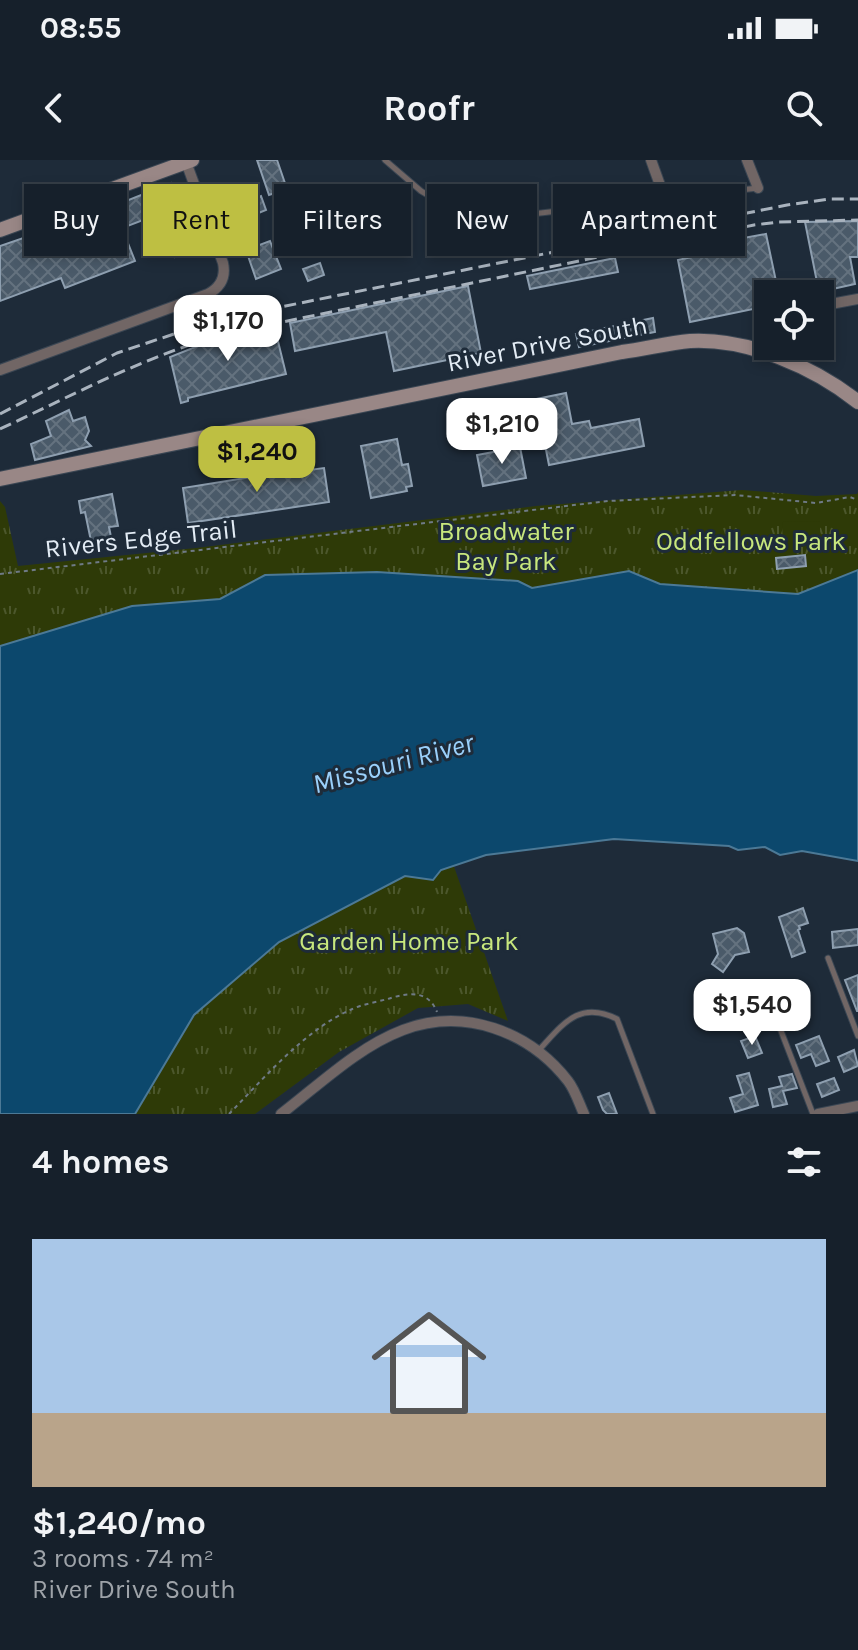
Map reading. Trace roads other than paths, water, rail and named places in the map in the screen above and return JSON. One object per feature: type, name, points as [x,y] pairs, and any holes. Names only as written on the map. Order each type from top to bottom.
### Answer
[{"type":"main road","points":[[0,230],[189,161]]},
{"type":"main road","name":"River Drive South","points":[[0,479],[622,352],[692,341],[743,347],[795,362],[858,402]]},
{"type":"street","points":[[651,160],[660,184]]},
{"type":"street","points":[[747,160],[758,188]]},
{"type":"street","points":[[0,370],[208,294],[220,285],[225,270],[189,161]]},
{"type":"street","points":[[834,303],[858,299]]},
{"type":"street","points":[[281,1114],[369,1047],[402,1030],[469,1021],[507,1032],[539,1050],[570,1083],[584,1114]]},
{"type":"street","points":[[816,1114],[858,1106]]},
{"type":"lane","points":[[385,160],[421,191],[471,221],[553,212]]},
{"type":"lane","points":[[745,190],[758,188]]},
{"type":"lane","points":[[828,958],[858,1036]]},
{"type":"lane","points":[[771,1005],[816,1114]]},
{"type":"lane","points":[[539,1050],[566,1021],[585,1011],[605,1013],[617,1019],[653,1114]]},
{"type":"water","name":"Missouri River","points":[[858,570],[858,861],[802,851],[780,855],[765,847],[738,850],[729,846],[614,839],[486,855],[441,870],[433,880],[405,876],[279,942],[194,1015],[135,1114],[0,1114],[0,646],[132,606],[220,599],[265,575],[377,572],[518,581],[532,588],[629,571],[660,584],[798,594]]},
{"type":"railway","points":[[0,414],[117,353],[216,320],[787,205],[829,199],[858,199]]},
{"type":"railway","points":[[0,429],[138,365],[224,334],[754,225],[858,220]]},
{"type":"park label","name":"Oddfellows Park","points":[[751,541]]},
{"type":"park label","name":"Broadwater Bay Park","points":[[506,546]]},
{"type":"park label","name":"Garden Home Park","points":[[409,941]]}]
